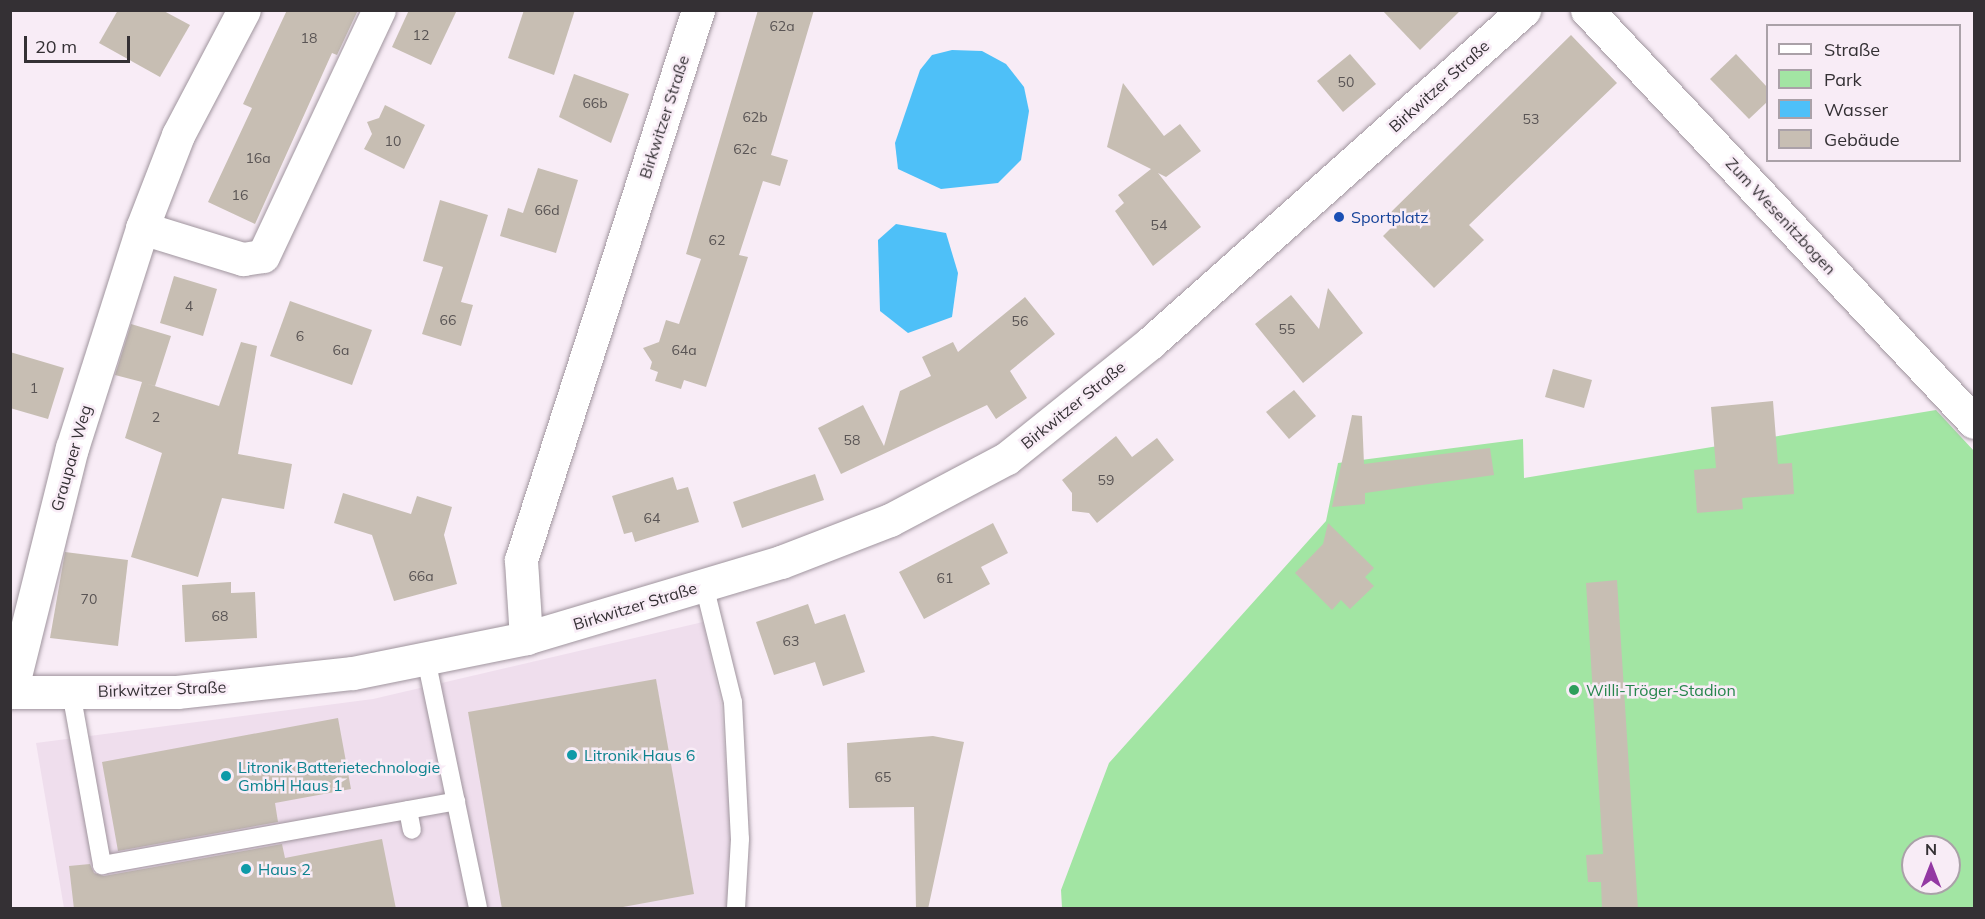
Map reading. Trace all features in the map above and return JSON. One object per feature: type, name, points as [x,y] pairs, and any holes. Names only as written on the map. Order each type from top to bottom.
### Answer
[{"type":"street","name":"Graupaer Weg","points":[[11,692],[72,448],[142,228],[178,135],[244,10]]},
{"type":"street","points":[[142,228],[243,259],[264,256],[379,10]]},
{"type":"street","name":"Birkwitzer Straße","points":[[526,638],[521,560],[698,10]]},
{"type":"street","name":"Birkwitzer Straße","points":[[11,692],[237,686],[426,658],[526,638],[704,585],[890,520],[1007,458],[1150,343],[1524,10]]},
{"type":"street","name":"Zum Wesenitzbogen","points":[[1587,10],[1974,422]]},
{"type":"lane","points":[[704,585],[732,702],[740,839],[736,909]]},
{"type":"lane","points":[[426,658],[478,909]]},
{"type":"lane","points":[[71,692],[102,865],[456,801]]},
{"type":"lane","points":[[408,810],[412,830]]},
{"type":"shaded area","points":[[703,622],[721,704],[731,833],[729,908],[64,908],[36,743],[373,699]]},
{"type":"green space","name":"Willi-Tröger-Stadion","points":[[1936,410],[1974,451],[1974,908],[1062,908],[1061,890],[1109,763],[1326,521],[1338,463],[1523,439],[1524,478]]},
{"type":"water","points":[[952,50],[982,51],[1006,64],[1024,87],[1029,111],[1021,160],[998,183],[941,189],[898,169],[895,143],[920,70],[932,55]]},
{"type":"water","points":[[896,224],[946,233],[958,273],[952,317],[908,333],[880,311],[878,240]]},
{"type":"building","points":[[118,10],[162,10],[190,25],[160,77],[99,43]]},
{"type":"building","points":[[287,10],[358,10],[337,55],[332,53],[255,224],[208,202],[252,108],[243,104]]},
{"type":"building","points":[[409,10],[457,10],[431,65],[392,47]]},
{"type":"building","points":[[524,10],[575,10],[554,75],[508,58]]},
{"type":"building","points":[[758,10],[814,10],[771,155],[788,160],[780,186],[763,181],[739,255],[748,257],[706,387],[684,380],[681,389],[655,381],[658,372],[650,369],[652,362],[643,348],[659,342],[666,320],[679,324],[701,259],[686,254]]},
{"type":"building","points":[[1382,10],[1461,10],[1420,50]]},
{"type":"building","points":[[1571,35],[1617,83],[1469,225],[1484,240],[1434,288],[1383,236],[1398,221],[1390,213]]},
{"type":"building","points":[[1350,54],[1376,84],[1343,112],[1317,81]]},
{"type":"building","points":[[1736,54],[1766,86],[1766,103],[1749,119],[1710,79]]},
{"type":"building","points":[[574,74],[629,94],[611,143],[559,117]]},
{"type":"building","points":[[1123,83],[1164,136],[1180,124],[1201,151],[1166,177],[1158,173],[1201,227],[1153,266],[1115,211],[1124,203],[1118,195],[1151,169],[1107,147]]},
{"type":"building","points":[[385,105],[425,125],[404,169],[364,149],[372,134],[367,122],[379,118]]},
{"type":"building","points":[[538,168],[578,180],[556,253],[500,236],[508,208],[523,213]]},
{"type":"building","points":[[440,200],[488,215],[461,302],[473,305],[461,346],[422,334],[443,267],[423,261]]},
{"type":"building","points":[[174,276],[217,289],[203,336],[160,323]]},
{"type":"building","points":[[1328,288],[1363,333],[1303,383],[1255,324],[1291,295],[1319,329]]},
{"type":"building","points":[[1025,297],[1055,334],[1010,371],[1027,398],[996,419],[987,405],[841,474],[818,428],[863,405],[884,446],[900,391],[931,376],[922,357],[953,342],[958,352]]},
{"type":"building","points":[[290,301],[372,330],[352,385],[270,356]]},
{"type":"building","points":[[131,324],[171,336],[155,386],[145,383],[219,406],[241,342],[257,346],[238,454],[292,464],[284,509],[222,498],[198,577],[131,557],[162,453],[125,438],[142,382],[115,375]]},
{"type":"building","points":[[10,352],[64,368],[48,419],[10,408]]},
{"type":"building","points":[[1553,369],[1592,380],[1584,408],[1545,397]]},
{"type":"building","points":[[1294,390],[1316,416],[1289,439],[1266,412]]},
{"type":"building","points":[[1773,401],[1778,464],[1792,463],[1794,494],[1742,498],[1743,509],[1697,513],[1694,470],[1716,468],[1711,407]]},
{"type":"building","points":[[1352,415],[1362,416],[1364,464],[1490,448],[1494,475],[1365,493],[1365,504],[1332,507]]},
{"type":"building","points":[[1116,436],[1132,457],[1157,438],[1174,460],[1097,523],[1089,513],[1072,511],[1072,493],[1062,480]]},
{"type":"building","points":[[815,474],[824,500],[742,528],[733,502]]},
{"type":"building","points":[[673,477],[677,490],[688,487],[699,522],[635,542],[632,532],[624,534],[612,496]]},
{"type":"building","points":[[343,493],[411,514],[417,496],[452,507],[444,535],[457,584],[394,601],[372,535],[334,523]]},
{"type":"building","points":[[993,523],[1008,553],[981,567],[990,584],[924,619],[899,572]]},
{"type":"building","points":[[1328,523],[1374,568],[1365,577],[1374,586],[1350,609],[1341,600],[1332,610],[1295,573],[1323,544]]},
{"type":"building","points":[[65,552],[128,560],[118,646],[50,638]]},
{"type":"building","points":[[1617,580],[1638,909],[1602,909],[1601,882],[1588,882],[1586,855],[1603,854],[1586,583]]},
{"type":"building","points":[[231,582],[231,593],[255,592],[257,638],[185,642],[182,585]]},
{"type":"building","points":[[808,604],[815,624],[845,614],[865,672],[823,686],[815,662],[774,675],[756,622]]},
{"type":"building","name":"Litronik Haus 6","points":[[656,679],[694,894],[612,909],[502,909],[468,712]]},
{"type":"building","name":"Litronik Batterietechnologie GmbH Haus 1","points":[[338,718],[351,789],[275,803],[278,822],[118,851],[102,762]]},
{"type":"building","points":[[933,736],[964,742],[928,909],[916,909],[914,807],[849,808],[847,743]]},
{"type":"building","points":[[382,839],[396,909],[74,909],[69,866],[90,864],[94,873],[104,876],[282,844],[285,858]]},
{"type":"place","name":"Sportplatz","points":[[1339,217]]},
{"type":"place","name":"Willi-Tröger-Stadion","points":[[1574,690]]},
{"type":"place","name":"Litronik Haus 6","points":[[572,755]]},
{"type":"place","name":"Litronik Batterietechnologie GmbH Haus 1","points":[[226,776]]},
{"type":"place","name":"Haus 2","points":[[246,869]]}]
